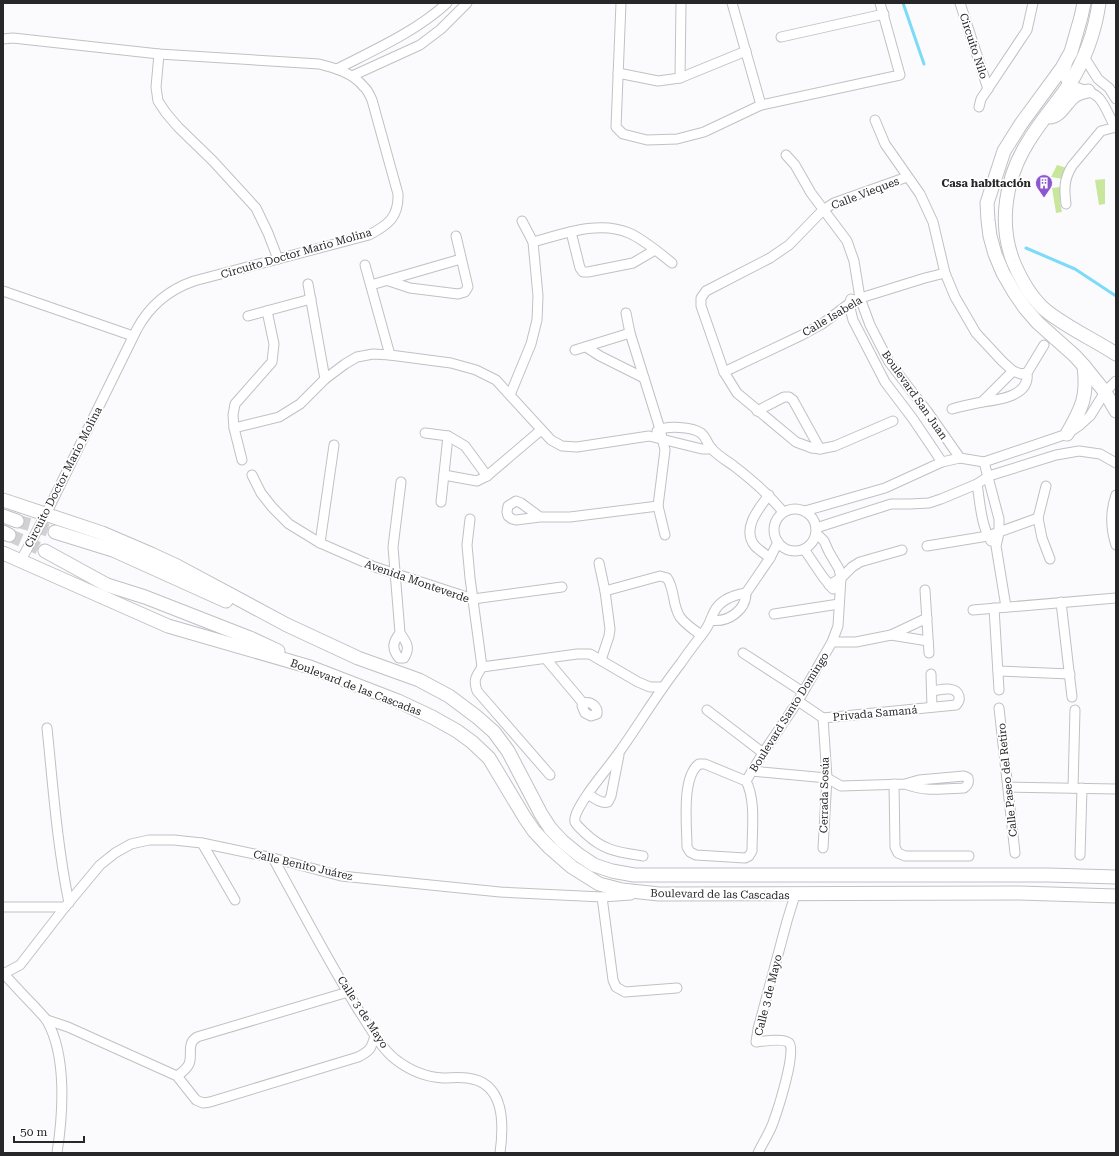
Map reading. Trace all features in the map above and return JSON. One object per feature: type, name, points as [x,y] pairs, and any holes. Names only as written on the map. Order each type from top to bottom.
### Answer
[{"type":"main road","points":[[1084,3],[1082,17],[1071,52],[1062,68],[1021,124],[1004,151],[987,203],[990,236],[993,248],[1003,272],[1014,292],[1038,323],[1084,366],[1105,392],[1116,411]]},
{"type":"main road","points":[[1099,3],[1092,34],[1084,57],[1069,84],[1029,140],[1018,159],[1013,173],[1005,215],[1006,234],[1011,254],[1019,275],[1032,296],[1044,308],[1116,354]]},
{"type":"main road","points":[[1045,119],[1054,117],[1073,97],[1088,91]]},
{"type":"main road","points":[[1067,434],[1083,402],[1086,382],[1084,366]]},
{"type":"main road","name":"Boulevard de las Cascadas","points":[[3,500],[102,533],[164,560],[287,625],[358,658],[419,680],[449,696],[494,732],[508,751],[550,828],[562,841],[594,865],[612,871],[634,875],[1116,877]]},
{"type":"main road","points":[[3,516],[17,521]]},
{"type":"main road","points":[[55,532],[113,550],[213,595],[287,625]]},
{"type":"main road","points":[[45,551],[107,585],[145,597],[250,638],[310,667]]},
{"type":"main road","name":"Boulevard de las Cascadas","points":[[3,554],[168,626],[310,667],[398,701],[432,717],[457,731],[472,742],[489,758],[534,831],[549,847],[572,867],[599,884],[622,890],[659,894],[795,895],[1018,893],[1116,896]]},
{"type":"main road","points":[[1095,895],[1098,876]]},
{"type":"street","points":[[338,69],[375,50],[433,16],[447,3]]},
{"type":"street","points":[[352,76],[420,45],[441,29],[467,3]]},
{"type":"street","points":[[621,3],[616,127],[623,134],[647,140],[677,139],[704,132],[761,105],[900,76],[880,3]]},
{"type":"street","points":[[680,78],[681,3]]},
{"type":"street","points":[[732,3],[761,105]]},
{"type":"street","name":"Circuito Nilo","points":[[960,3],[988,89]]},
{"type":"street","name":"Circuito Nilo","points":[[979,107],[981,99],[1027,30],[1033,3]]},
{"type":"street","points":[[781,37],[884,14]]},
{"type":"street","name":"Circuito Doctor Mario Molina","points":[[3,39],[13,38],[159,54],[319,64],[338,69],[352,76],[364,87],[372,100],[398,194],[399,205],[395,215],[389,222],[369,235],[194,281],[173,290],[159,300],[148,311],[133,336],[46,514],[20,562]]},
{"type":"street","points":[[375,50],[380,64]]},
{"type":"street","points":[[618,73],[658,81],[680,78],[746,51]]},
{"type":"street","points":[[1066,204],[1064,186],[1072,166],[1097,134],[1106,129],[1116,128],[1099,98],[1088,91],[1069,84],[1065,79],[1064,75],[1070,60],[1071,52]]},
{"type":"street","points":[[159,54],[156,88],[158,101],[178,127],[214,161],[256,208],[278,259]]},
{"type":"street","points":[[1084,57],[1098,79],[1109,88],[1116,99]]},
{"type":"street","points":[[1088,91],[1098,79]]},
{"type":"street","points":[[874,120],[885,144],[920,194],[933,222],[945,273],[955,297],[976,333],[1013,371],[1021,374],[1027,373]]},
{"type":"street","name":"Boulevard San Juan","points":[[786,155],[795,165],[811,193],[823,210],[847,241],[854,261],[860,298],[870,325],[889,362],[927,411],[960,458]]},
{"type":"street","name":"Calle Vieques","points":[[823,210],[834,204],[907,176]]},
{"type":"street","points":[[823,210],[789,246],[770,258],[706,291],[701,298],[701,306],[724,372],[737,393],[796,442],[805,446],[820,449],[835,446],[893,421]]},
{"type":"street","points":[[510,395],[531,344],[537,320],[538,296],[533,242],[522,221]]},
{"type":"street","points":[[533,242],[571,232],[594,228],[615,228],[630,233],[672,263]]},
{"type":"street","points":[[571,232],[580,268],[583,272],[633,263],[655,250]]},
{"type":"street","points":[[389,281],[410,288],[458,294],[465,292],[468,287],[456,236]]},
{"type":"street","points":[[371,285],[461,259]]},
{"type":"street","points":[[365,266],[390,355]]},
{"type":"street","name":"Calle Isabela","points":[[724,372],[802,335],[822,324],[849,304],[860,298],[945,273]]},
{"type":"street","points":[[308,284],[325,379]]},
{"type":"street","points":[[849,304],[857,286]]},
{"type":"street","points":[[3,291],[133,336]]},
{"type":"street","points":[[248,316],[311,299]]},
{"type":"street","name":"Boulevard San Juan","points":[[849,304],[853,320],[885,382],[913,419],[942,462]]},
{"type":"street","points":[[242,460],[234,428],[233,415],[235,404],[272,362],[274,344],[267,311]]},
{"type":"street","points":[[626,313],[630,333],[663,439],[665,450],[658,506],[665,535]]},
{"type":"street","points":[[575,350],[630,333]]},
{"type":"street","points":[[952,408],[1009,397],[1023,389],[1028,380],[1027,373],[1044,345]]},
{"type":"street","points":[[586,347],[600,356],[644,378]]},
{"type":"street","points":[[234,428],[279,417],[300,404],[325,379],[344,364],[358,357],[374,354],[451,363],[476,370],[496,380],[541,430],[551,440],[562,446],[577,447],[649,436],[702,450],[712,449]]},
{"type":"street","points":[[982,402],[1013,371]]},
{"type":"street","points":[[805,511],[814,521],[816,531],[814,540],[804,549],[794,551],[785,549],[778,542],[774,532],[776,521],[784,512],[794,509],[805,511],[885,488],[942,462],[960,458],[984,462],[1067,434],[1090,416],[1105,392],[1116,381]]},
{"type":"street","points":[[757,410],[784,397],[789,397],[793,400],[820,449]]},
{"type":"street","points":[[913,419],[927,411]]},
{"type":"street","points":[[649,436],[660,429],[682,428],[692,429],[701,433],[706,438],[712,449],[769,495],[784,512]]},
{"type":"street","points":[[444,475],[477,481],[487,476],[541,430]]},
{"type":"street","points":[[425,433],[448,436],[464,446],[487,476]]},
{"type":"street","points":[[441,502],[448,436]]},
{"type":"street","points":[[320,543],[334,446]]},
{"type":"street","points":[[816,531],[891,504],[929,503],[960,492],[977,484],[988,476],[1031,462],[1079,451],[1100,454],[1116,463]]},
{"type":"street","points":[[984,462],[999,518],[999,532],[996,546],[1006,607]]},
{"type":"street","name":"Avenida Monteverde","points":[[252,475],[261,493],[272,508],[289,524],[320,543],[375,567],[473,599],[482,668]]},
{"type":"street","points":[[400,633],[393,547],[401,482]]},
{"type":"street","points":[[977,484],[988,536],[996,546]]},
{"type":"street","points":[[1046,486],[1038,518],[1042,538],[1050,559]]},
{"type":"street","points":[[885,488],[891,504]]},
{"type":"street","points":[[769,495],[757,511],[751,525],[750,537],[755,545],[770,558]]},
{"type":"street","points":[[1116,495],[1111,516],[1112,533],[1116,545]]},
{"type":"street","points":[[540,517],[570,517],[658,506]]},
{"type":"street","points":[[927,546],[988,536],[1038,518]]},
{"type":"street","points":[[470,519],[467,545],[473,599],[562,587]]},
{"type":"street","points":[[816,531],[824,541],[839,569],[842,578]]},
{"type":"street","points":[[711,620],[724,620],[738,612],[744,606],[746,593],[770,558],[778,542]]},
{"type":"street","points":[[774,614],[840,600],[804,549]]},
{"type":"street","points":[[829,585],[842,578],[860,562],[902,550]]},
{"type":"street","points":[[599,563],[609,636],[601,660]]},
{"type":"street","points":[[604,592],[660,576],[666,578],[670,583],[677,612],[680,617],[701,635]]},
{"type":"street","name":"Boulevard Santo Domingo","points":[[746,781],[798,701],[832,642],[838,626],[842,578]]},
{"type":"street","points":[[925,590],[929,653]]},
{"type":"street","points":[[643,856],[612,851],[605,848],[590,838],[578,826],[575,820],[575,815],[588,794],[620,751],[662,687],[701,635],[711,620],[713,614],[723,602],[732,596],[746,593]]},
{"type":"street","points":[[973,610],[1116,598]]},
{"type":"street","points":[[1061,602],[1072,697]]},
{"type":"street","points":[[994,608],[999,690]]},
{"type":"street","points":[[832,642],[856,642],[891,635],[927,618]]},
{"type":"street","points":[[891,635],[928,641]]},
{"type":"street","points":[[743,653],[803,692]]},
{"type":"street","points":[[550,775],[477,690],[474,683],[476,676],[482,668],[590,654],[638,682],[650,687],[662,687]]},
{"type":"street","points":[[546,659],[583,704]]},
{"type":"street","points":[[998,671],[1070,674]]},
{"type":"street","points":[[931,674],[932,707]]},
{"type":"street","name":"Privada Samaná","points":[[798,701],[823,718],[956,705],[958,702],[958,694],[955,690],[950,689],[932,691]]},
{"type":"street","name":"Calle Paseo del Retiro","points":[[999,708],[1015,853]]},
{"type":"street","points":[[707,710],[763,753]]},
{"type":"street","points":[[1075,710],[1080,856]]},
{"type":"street","name":"Cerrada Sosúa","points":[[823,718],[827,778],[823,848]]},
{"type":"street","points":[[3,907],[67,905],[57,831],[47,728]]},
{"type":"street","points":[[588,794],[601,802],[608,802],[620,751]]},
{"type":"street","points":[[700,764],[705,764],[746,781],[750,789],[752,800],[752,851],[749,856],[745,858],[696,855],[690,852],[686,848],[687,791],[689,779],[695,767],[700,764]]},
{"type":"street","points":[[752,771],[827,778],[841,786],[905,784],[919,780],[964,776],[968,778],[967,786],[964,788],[932,790],[905,784]]},
{"type":"street","points":[[894,784],[895,847],[898,853],[905,856],[969,856]]},
{"type":"street","points":[[1008,787],[1116,789]]},
{"type":"street","name":"Calle Benito Juárez","points":[[57,1153],[62,1096],[57,1045],[47,1020],[3,974],[20,964],[100,865],[115,853],[131,844],[149,840],[174,840],[202,843],[273,858],[341,876],[500,892],[602,897],[659,894]]},
{"type":"street","points":[[202,843],[234,900]]},
{"type":"street","name":"Calle 3 de Mayo","points":[[273,858],[348,992],[375,1036],[394,1058],[408,1068],[425,1074],[442,1078],[467,1078],[478,1080],[488,1086],[496,1096],[501,1112],[500,1153]]},
{"type":"street","name":"Calle 3 de Mayo","points":[[758,1153],[774,1121],[791,1057],[791,1045],[788,1041],[756,1042],[760,1021],[795,895]]},
{"type":"street","points":[[602,897],[613,980],[616,987],[625,992],[677,988]]},
{"type":"street","points":[[177,1076],[185,1070],[188,1065],[190,1044],[197,1037],[348,992]]},
{"type":"street","points":[[47,1020],[68,1027],[177,1076],[196,1100],[203,1103],[358,1058],[367,1053],[372,1047],[375,1036]]},
{"type":"green space","points":[[1057,165],[1067,168],[1063,179],[1051,177]]},
{"type":"green space","points":[[1105,179],[1105,204],[1099,205],[1095,180]]},
{"type":"green space","points":[[1060,187],[1062,212],[1056,213],[1052,188]]},
{"type":"waterway","points":[[903,3],[924,64]]},
{"type":"waterway","points":[[1026,248],[1075,269],[1116,296]]},
{"type":"tunnel","points":[[17,521],[55,532]]},
{"type":"tunnel","points":[[9,535],[45,551]]},
{"type":"place","name":"Casa habitación","points":[[1044,198]]}]
